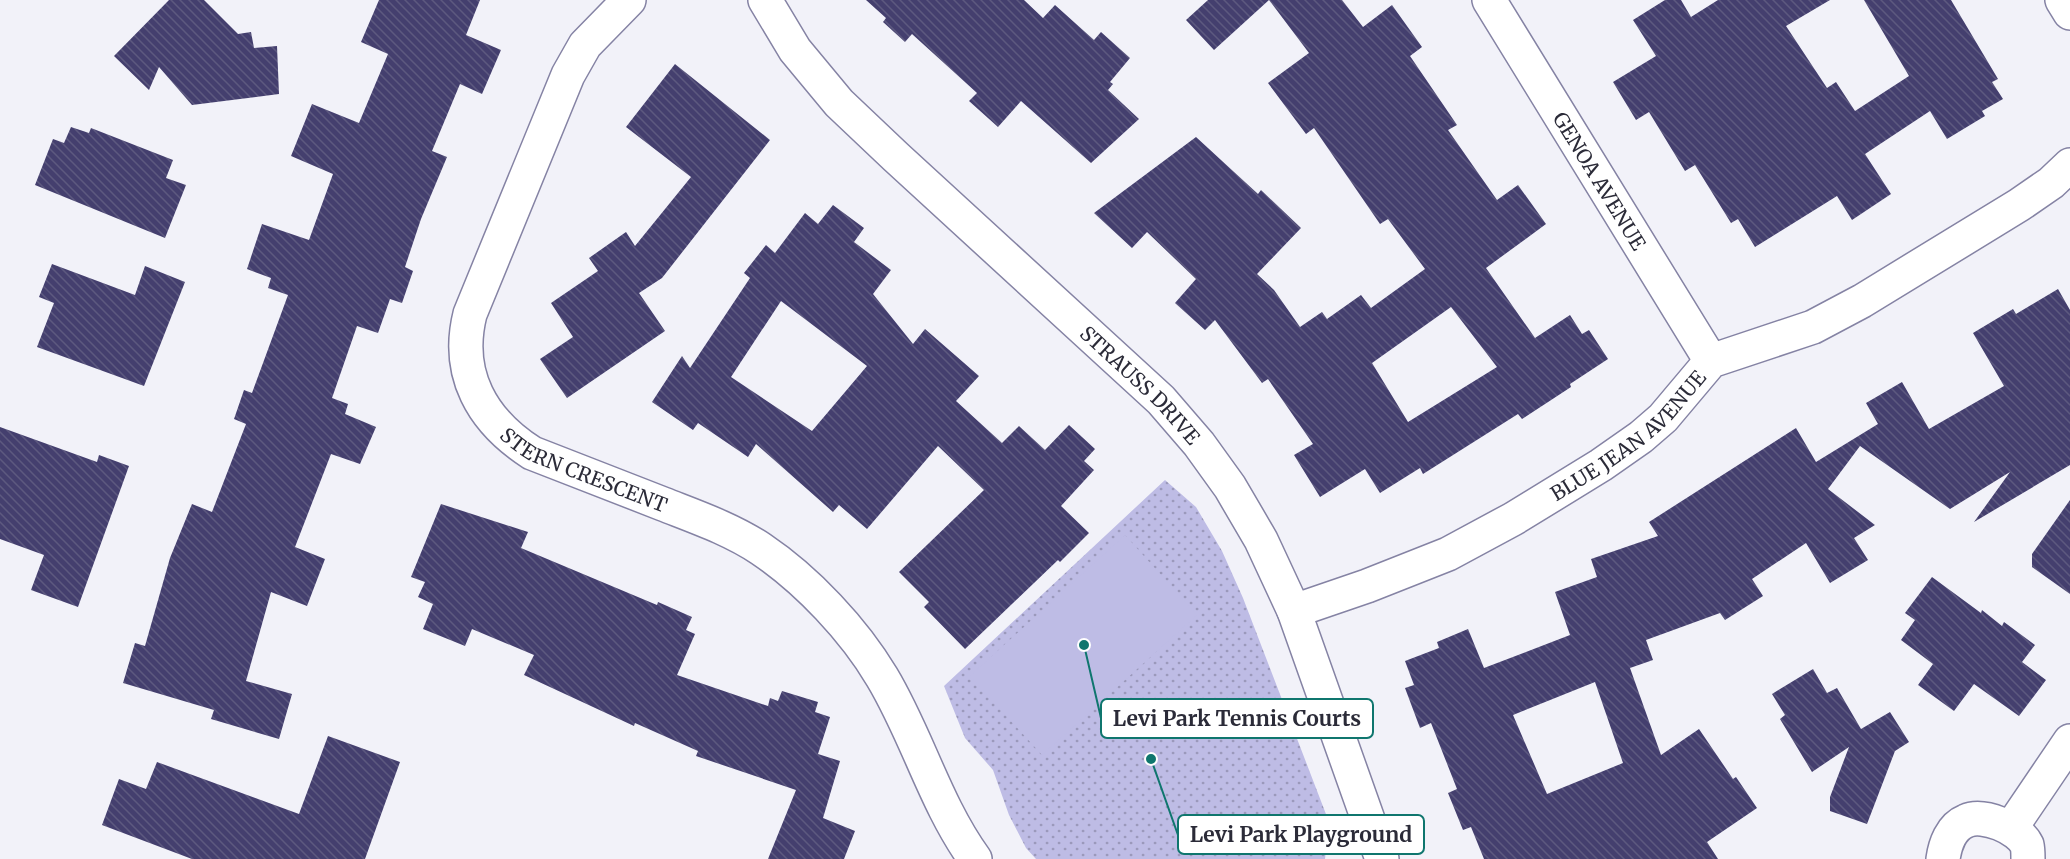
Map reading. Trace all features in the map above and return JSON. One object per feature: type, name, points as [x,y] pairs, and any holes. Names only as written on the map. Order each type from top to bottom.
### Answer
[{"type":"street","name":"STERN CRESCENT","points":[[629,0],[585,45],[568,75],[470,314],[466,332],[466,362],[472,383],[496,425],[512,440],[532,453],[717,525],[761,549],[806,585],[847,628],[882,676],[948,812],[975,859]]},
{"type":"street","name":"STRAUSS DRIVE","points":[[765,0],[795,50],[839,103],[1161,400],[1199,444],[1230,487],[1260,540],[1294,611],[1382,859]]},
{"type":"street","name":"GENOA AVENUE","points":[[1489,0],[1711,361]]},
{"type":"street","points":[[2062,0],[2070,13]]},
{"type":"street","name":"BLUE JEAN AVENUE","points":[[1294,611],[1367,586],[1448,554],[1552,495],[1641,437],[1663,418],[1711,361],[1813,327],[1863,302],[2019,205],[2051,183],[2070,165]]},
{"type":"street","points":[[2012,828],[2070,741]]},
{"type":"street","points":[[1942,859],[1945,845],[1954,830],[1966,820],[1983,818],[2012,828],[2027,845],[2028,859]]},
{"type":"shaded area","points":[[1165,480],[1196,507],[1222,551],[1243,598],[1329,822],[1325,859],[1036,859],[1026,848],[1009,815],[993,770],[965,738],[944,686]]},
{"type":"shaded area","points":[[1125,535],[1197,615],[1042,755],[970,676]]},
{"type":"building","points":[[169,0],[204,0],[238,34],[251,32],[254,48],[277,46],[279,94],[192,105],[159,67],[149,90],[114,56]]},
{"type":"building","points":[[379,0],[480,0],[466,35],[501,50],[482,94],[460,84],[432,151],[447,157],[421,219],[405,267],[413,271],[402,303],[390,299],[378,333],[357,326],[332,398],[348,404],[345,414],[376,427],[360,464],[331,454],[295,547],[325,559],[307,606],[271,592],[246,681],[292,694],[279,739],[211,719],[214,710],[123,683],[135,643],[145,646],[170,558],[192,504],[212,512],[246,424],[234,419],[244,390],[252,393],[288,295],[268,288],[271,278],[247,269],[262,224],[309,240],[333,174],[291,156],[312,104],[359,123],[388,54],[361,42]]},
{"type":"building","points":[[866,0],[1024,0],[1043,18],[1055,5],[1094,40],[1101,32],[1130,58],[1110,82],[1113,84],[1108,90],[1139,119],[1091,163],[1021,101],[998,127],[969,101],[977,93],[912,34],[905,42],[883,22],[886,18]]},
{"type":"building","points":[[1208,0],[1269,0],[1214,50],[1186,20]]},
{"type":"building","points":[[1269,0],[1342,0],[1363,27],[1392,5],[1422,47],[1410,56],[1457,125],[1448,130],[1497,200],[1518,185],[1546,224],[1486,268],[1535,338],[1570,315],[1582,334],[1589,330],[1608,359],[1522,419],[1518,414],[1423,474],[1420,468],[1380,493],[1365,469],[1320,497],[1294,455],[1313,444],[1268,379],[1262,383],[1215,320],[1205,330],[1175,303],[1196,279],[1147,232],[1132,248],[1094,213],[1196,137],[1258,194],[1261,190],[1301,228],[1257,274],[1274,290],[1300,327],[1322,312],[1327,319],[1361,295],[1371,308],[1425,269],[1388,219],[1380,224],[1314,128],[1306,134],[1268,83],[1309,53]],"holes":[[[1451,307],[1497,367],[1408,422],[1372,363]]]},
{"type":"building","points":[[1665,0],[1681,0],[1691,17],[1718,0],[1830,0],[1786,26],[1827,88],[1836,82],[1855,111],[1909,76],[1864,0],[1951,0],[1998,79],[1992,82],[2003,99],[1982,111],[1985,116],[1947,139],[1930,111],[1865,154],[1891,194],[1852,220],[1837,196],[1755,247],[1738,219],[1731,223],[1695,165],[1685,171],[1649,112],[1636,120],[1613,82],[1656,56],[1633,20]]},
{"type":"building","points":[[675,64],[770,140],[662,278],[639,293],[665,331],[567,398],[540,359],[573,337],[551,303],[598,271],[589,258],[626,232],[635,246],[691,177],[626,127]]},
{"type":"building","points":[[71,127],[89,133],[91,128],[173,160],[166,178],[186,185],[165,238],[35,185],[53,139],[64,143]]},
{"type":"building","points":[[833,205],[864,228],[854,242],[891,270],[873,294],[913,344],[925,329],[979,376],[956,401],[1002,443],[1019,426],[1045,450],[1069,425],[1095,449],[1084,461],[1094,470],[1061,506],[1089,533],[965,649],[924,607],[929,602],[899,572],[984,490],[938,446],[867,529],[839,505],[833,512],[756,444],[748,457],[698,423],[693,430],[652,402],[682,356],[690,368],[750,278],[744,273],[766,245],[775,253],[805,213],[818,224]],"holes":[[[781,301],[867,366],[812,431],[731,377]]]},
{"type":"building","points":[[52,264],[135,295],[145,266],[185,282],[144,386],[37,347],[54,303],[39,297]]},
{"type":"building","points":[[2058,289],[2070,310],[2070,465],[1974,522],[2010,472],[1950,509],[1860,446],[1828,489],[1875,525],[1854,538],[1868,560],[1830,583],[1806,543],[1752,579],[1763,596],[1725,620],[1720,613],[1646,640],[1653,660],[1630,668],[1661,755],[1699,729],[1733,779],[1736,777],[1757,808],[1707,842],[1718,859],[1484,859],[1471,827],[1463,830],[1448,793],[1457,789],[1431,723],[1420,728],[1405,688],[1414,685],[1405,661],[1439,648],[1437,642],[1468,629],[1484,668],[1570,635],[1555,592],[1597,577],[1591,559],[1658,536],[1649,522],[1796,428],[1816,462],[1878,424],[1866,403],[1902,382],[1929,429],[2004,386],[1973,333],[2013,309],[2016,314]],"holes":[[[1595,682],[1623,763],[1547,794],[1513,715]]]},
{"type":"building","points":[[0,427],[97,462],[99,455],[129,466],[78,607],[31,590],[44,555],[0,539]]},
{"type":"building","points":[[2070,500],[2070,594],[2032,567],[2032,554]]},
{"type":"building","points":[[441,504],[528,532],[521,548],[657,605],[658,602],[692,617],[686,630],[695,634],[677,675],[768,706],[770,698],[778,701],[782,691],[818,702],[815,712],[830,717],[818,754],[840,761],[823,818],[855,831],[844,859],[768,859],[796,790],[696,756],[698,751],[635,723],[634,726],[524,675],[534,655],[472,629],[465,646],[423,629],[433,604],[418,597],[425,582],[411,577]]},
{"type":"building","points":[[1932,577],[1981,613],[1982,610],[2002,626],[2004,622],[2035,645],[2022,662],[2046,680],[2019,716],[1974,684],[1954,711],[1918,685],[1933,664],[1901,640],[1915,620],[1905,613]]},
{"type":"building","points":[[1813,669],[1827,693],[1837,688],[1861,729],[1890,712],[1909,742],[1895,751],[1867,824],[1830,811],[1830,797],[1849,747],[1812,772],[1780,719],[1785,715],[1772,694]]},
{"type":"building","points":[[328,736],[400,762],[365,859],[192,859],[102,825],[119,779],[146,789],[157,762],[299,814]]},
{"type":"place","name":"Levi Park Tennis Courts","points":[[1084,645]]},
{"type":"place","name":"Levi Park Playground","points":[[1151,759]]}]
